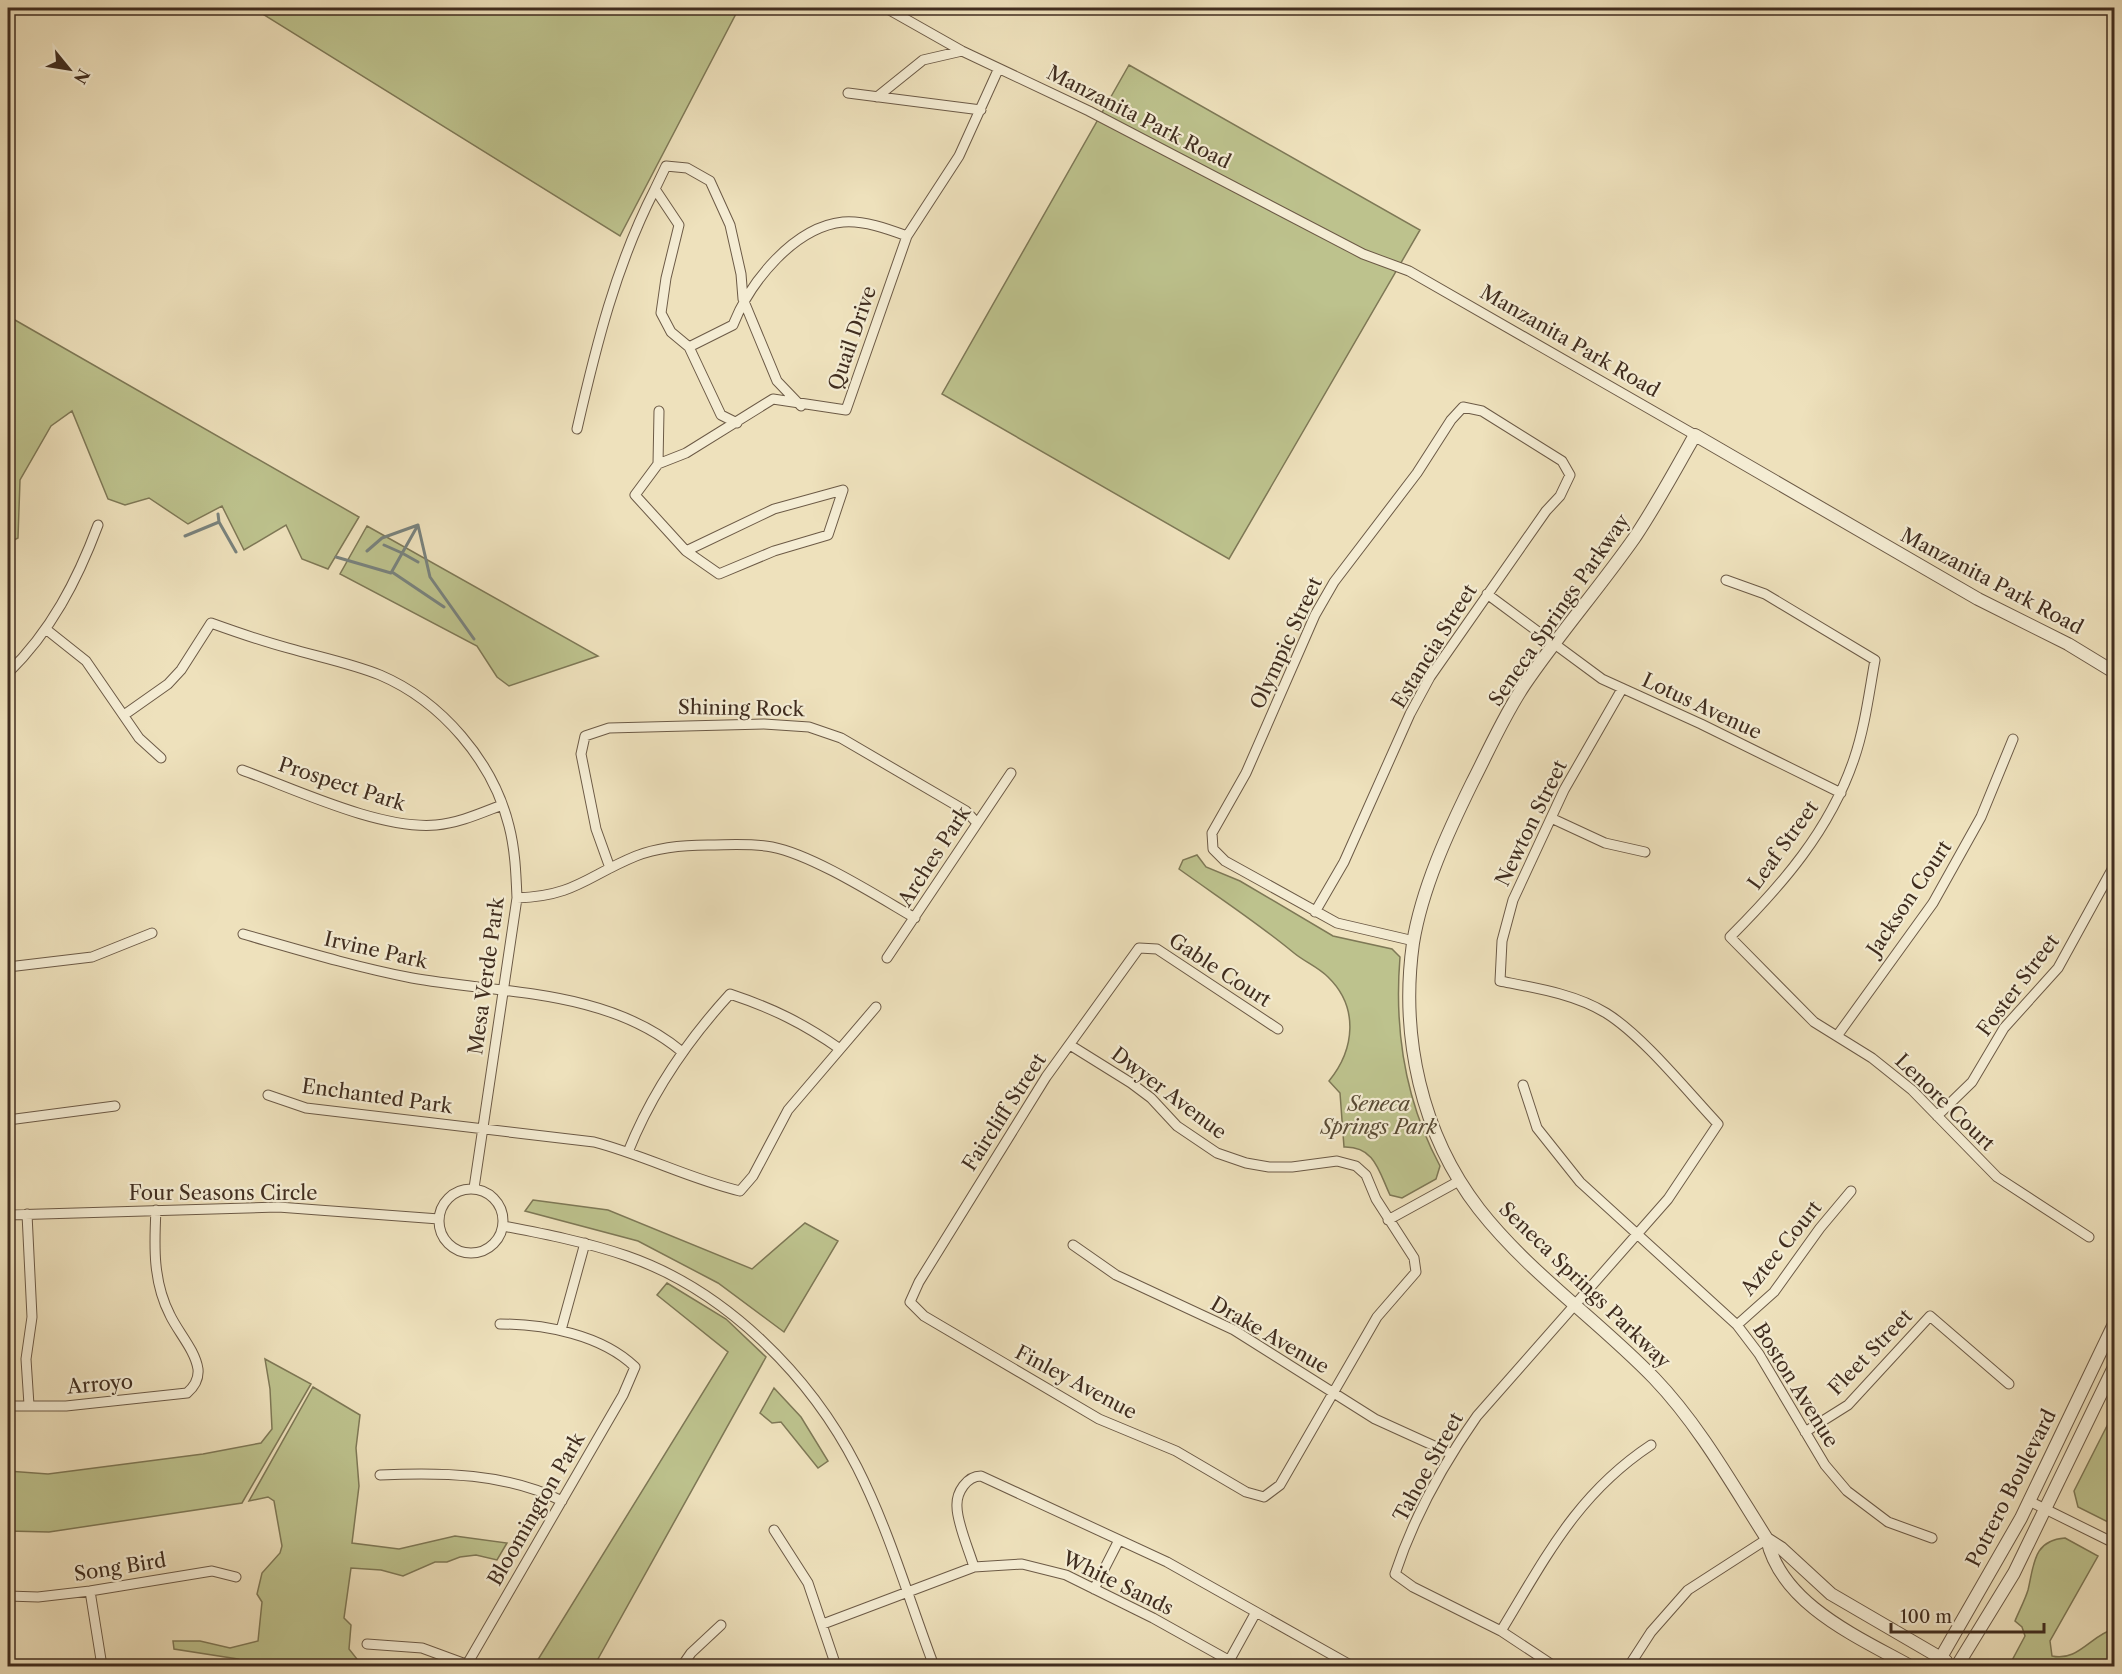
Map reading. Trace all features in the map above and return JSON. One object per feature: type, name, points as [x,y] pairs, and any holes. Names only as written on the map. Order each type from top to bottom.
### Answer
[{"type":"street","name":"Manzanita Park Road","points":[[886,8],[998,70],[1089,111],[1363,255],[1409,271],[1978,599],[2114,670]]},
{"type":"street","points":[[877,97],[923,60],[962,51]]},
{"type":"street","points":[[689,347],[733,325],[743,299],[766,269],[808,232],[844,222],[886,228],[907,236],[959,156],[998,70]]},
{"type":"street","points":[[848,93],[981,110]]},
{"type":"street","points":[[577,429],[605,312],[638,222],[666,166],[687,168],[710,181],[730,225],[741,274],[743,299],[777,381],[801,405]]},
{"type":"street","points":[[655,189],[679,225],[666,278],[661,313],[671,332],[689,347],[721,415],[737,423]]},
{"type":"street","name":"Quail Drive","points":[[801,405],[846,410],[907,236]]},
{"type":"street","points":[[686,551],[774,509],[843,490],[828,535],[774,551],[719,574],[686,551],[635,495],[658,464],[686,453],[773,399],[801,405]]},
{"type":"street","name":"Olympic Street","points":[[1316,912],[1225,861],[1213,849],[1212,833],[1246,773],[1315,615],[1329,590],[1417,473],[1451,420],[1463,407],[1482,411],[1562,460],[1570,475]]},
{"type":"street","points":[[658,464],[659,411]]},
{"type":"street","name":"Seneca Springs Parkway","points":[[1695,435],[1640,529],[1523,687],[1463,802],[1434,870],[1414,941],[1408,997],[1411,1039],[1419,1085],[1432,1127],[1459,1181],[1496,1230],[1628,1351],[1687,1416],[1767,1539],[1774,1559],[1787,1580],[1805,1600],[1850,1633],[1910,1666]]},
{"type":"street","name":"Estancia Street","points":[[1316,912],[1348,854],[1410,714],[1449,648],[1546,510],[1560,496],[1570,475]]},
{"type":"street","points":[[8,673],[47,630],[83,565],[98,525]]},
{"type":"street","name":"Leaf Street","points":[[1726,580],[1765,594],[1875,660],[1863,725],[1841,793],[1824,825],[1799,860],[1770,896],[1730,937]]},
{"type":"street","name":"Lotus Avenue","points":[[1488,594],[1602,679],[1701,724],[1841,793]]},
{"type":"street","name":"Mesa Verde Park","points":[[124,715],[168,684],[185,664],[210,623],[289,649],[352,665],[403,688],[439,714],[471,748],[495,786],[502,806],[514,850],[517,898],[474,1188]]},
{"type":"street","points":[[47,630],[86,661],[139,738],[161,758]]},
{"type":"street","name":"Newton Street","points":[[1622,689],[1564,790],[1513,900],[1502,941],[1500,981],[1554,993],[1583,1002],[1606,1013],[1627,1028],[1718,1124]]},
{"type":"street","name":"Shining Rock","points":[[610,868],[596,830],[581,754],[585,736],[609,728],[636,725],[764,724],[809,727],[841,738],[865,751],[972,815],[977,823]]},
{"type":"street","name":"Jackson Court","points":[[1837,1036],[1938,895],[1981,817],[2013,740]]},
{"type":"street","name":"Prospect Park","points":[[242,770],[402,824],[438,825],[502,806]]},
{"type":"street","name":"Arches Park","points":[[887,958],[1011,773]]},
{"type":"street","points":[[1551,818],[1605,843],[1645,852]]},
{"type":"street","points":[[517,898],[545,897],[570,890],[637,856],[672,846],[748,845],[772,847],[801,856],[915,918]]},
{"type":"street","name":"Foster Street","points":[[1937,1116],[1972,1082],[2004,1028],[2058,968],[2111,882],[2115,866]]},
{"type":"street","points":[[1316,912],[1337,923],[1361,931],[1414,941]]},
{"type":"street","points":[[8,968],[92,957],[152,933]]},
{"type":"street","name":"Irvine Park","points":[[243,934],[364,968],[430,981],[503,990],[611,1011],[662,1035],[681,1051]]},
{"type":"street","name":"Lenore Court","points":[[1730,937],[1802,1011],[1892,1072],[1997,1177],[2089,1237]]},
{"type":"street","name":"Gable Court","points":[[1139,948],[1157,949],[1278,1029]]},
{"type":"street","name":"Faircliff Street","points":[[910,1302],[919,1282],[1006,1138],[1139,948]]},
{"type":"street","points":[[628,1152],[640,1122],[681,1051],[730,994],[771,1007],[808,1027],[840,1049],[876,1007]]},
{"type":"street","name":"Dwyer Avenue","points":[[1070,1044],[1131,1083],[1151,1098],[1195,1141],[1217,1153],[1246,1163],[1269,1167],[1292,1167],[1337,1161],[1356,1166],[1366,1174],[1388,1220]]},
{"type":"street","name":"Enchanted Park","points":[[268,1095],[306,1108],[594,1142],[628,1152],[709,1184],[740,1191],[753,1176],[788,1110],[840,1049]]},
{"type":"street","name":"Boston Avenue","points":[[1523,1085],[1537,1128],[1580,1182],[1737,1325],[1759,1354],[1824,1465],[1847,1491],[1868,1509],[1902,1529],[1932,1538]]},
{"type":"street","points":[[8,1120],[115,1106]]},
{"type":"street","name":"Tahoe Street","points":[[1501,1631],[1413,1587],[1395,1574],[1403,1550],[1452,1454],[1477,1416],[1668,1199],[1718,1124]]},
{"type":"street","points":[[1334,1394],[1377,1317],[1416,1272],[1414,1258],[1388,1220],[1459,1181]]},
{"type":"street","points":[[474,1188],[484,1191],[500,1205],[503,1226],[500,1236],[484,1250],[462,1252],[445,1240],[439,1219],[441,1209],[454,1193],[474,1188]]},
{"type":"street","name":"Aztec Court","points":[[1737,1325],[1774,1292],[1820,1228],[1851,1191]]},
{"type":"street","name":"Four Seasons Circle","points":[[8,1215],[278,1207],[439,1219]]},
{"type":"street","name":"Arroyo","points":[[8,1406],[66,1406],[167,1396],[187,1393],[193,1388],[198,1369],[194,1356],[159,1291],[154,1242],[156,1210]]},
{"type":"street","points":[[27,1214],[32,1317],[26,1359],[29,1406]]},
{"type":"street","points":[[503,1226],[585,1243],[629,1257],[691,1288],[725,1310],[756,1336],[797,1378],[822,1410],[856,1465],[872,1499],[934,1666]]},
{"type":"street","points":[[500,1324],[532,1324],[561,1330],[585,1243]]},
{"type":"street","name":"Drake Avenue","points":[[1072,1245],[1116,1275],[1234,1330],[1375,1419],[1452,1454]]},
{"type":"street","name":"Finley Avenue","points":[[910,1302],[924,1316],[1100,1419],[1176,1451],[1246,1492],[1263,1497],[1280,1485],[1334,1394]]},
{"type":"street","name":"Fleet Street","points":[[1805,1432],[1848,1405],[1930,1316],[2009,1384]]},
{"type":"street","name":"Potrero Boulevard","points":[[1938,1662],[2029,1501],[2115,1324]]},
{"type":"street","name":"Bloomington Park","points":[[468,1666],[623,1395],[635,1367],[624,1356],[613,1350],[561,1330]]},
{"type":"street","name":"Potrero Boulevard","points":[[1956,1666],[2014,1573],[2115,1367]]},
{"type":"street","points":[[1554,1666],[1501,1631],[1578,1510],[1620,1465],[1651,1444]]},
{"type":"street","points":[[380,1475],[424,1473],[509,1482],[544,1491],[562,1501]]},
{"type":"street","points":[[974,1567],[957,1507],[966,1481],[975,1476],[989,1479],[1167,1562],[1352,1666]]},
{"type":"street","points":[[2029,1501],[2115,1543]]},
{"type":"street","points":[[774,1530],[808,1583],[836,1666]]},
{"type":"street","points":[[1629,1666],[1650,1632],[1688,1590],[1767,1539]]},
{"type":"street","name":"Seneca Springs Parkway","points":[[1767,1539],[1781,1548],[1831,1594],[1938,1662],[1956,1666]]},
{"type":"street","points":[[1094,1589],[1119,1540]]},
{"type":"street","name":"White Sands","points":[[823,1624],[974,1567],[1009,1564],[1036,1566],[1066,1575],[1239,1666]]},
{"type":"street","name":"Song Bird","points":[[8,1596],[38,1597],[90,1591],[212,1571],[236,1577]]},
{"type":"street","points":[[90,1591],[102,1666]]},
{"type":"street","points":[[1229,1660],[1256,1612]]},
{"type":"street","points":[[682,1666],[691,1653],[722,1625]]},
{"type":"street","points":[[367,1644],[422,1648],[468,1666]]},
{"type":"green space","points":[[253,8],[739,8],[620,236]]},
{"type":"green space","points":[[1129,65],[1420,230],[1229,559],[942,394]]},
{"type":"green space","points":[[8,316],[359,517],[328,569],[302,559],[286,525],[244,550],[222,506],[188,524],[149,498],[125,505],[108,499],[72,411],[51,426],[20,480],[18,538],[8,543]]},
{"type":"green space","points":[[367,526],[598,656],[509,686],[497,677],[477,646],[340,574]]},
{"type":"green space","name":"Seneca Springs Park","points":[[1197,855],[1206,867],[1240,881],[1333,936],[1392,949],[1400,957],[1399,1012],[1405,1065],[1418,1116],[1440,1166],[1436,1179],[1402,1198],[1390,1195],[1379,1169],[1369,1156],[1363,1151],[1344,1147],[1340,1093],[1329,1081],[1338,1069],[1348,1042],[1350,1028],[1345,1001],[1324,973],[1179,869],[1183,860]]},
{"type":"green space","points":[[533,1200],[608,1210],[752,1269],[805,1223],[838,1241],[784,1332],[718,1283],[638,1241],[525,1211]]},
{"type":"green space","points":[[667,1283],[726,1319],[766,1357],[594,1666],[534,1666],[728,1352],[657,1295]]},
{"type":"green space","points":[[265,1359],[311,1384],[242,1503],[49,1532],[8,1531],[8,1471],[48,1474],[203,1454],[261,1443],[272,1429],[270,1389]]},
{"type":"green space","points":[[313,1387],[360,1415],[356,1448],[359,1486],[352,1543],[399,1549],[455,1536],[507,1543],[497,1560],[476,1555],[460,1557],[447,1562],[435,1562],[403,1576],[381,1570],[351,1568],[344,1618],[351,1625],[349,1649],[357,1659],[354,1666],[258,1666],[238,1659],[174,1649],[173,1641],[200,1641],[230,1648],[258,1641],[262,1602],[257,1594],[262,1573],[280,1553],[282,1546],[274,1501],[268,1497],[249,1501]]},
{"type":"green space","points":[[774,1388],[801,1417],[828,1461],[818,1468],[781,1422],[772,1423],[760,1413]]},
{"type":"green space","points":[[2114,1412],[2114,1525],[2078,1507],[2074,1491]]},
{"type":"green space","points":[[2065,1538],[2098,1556],[2050,1641],[2052,1656],[2061,1657],[2077,1652],[2114,1629],[2114,1666],[2009,1666],[2025,1636],[2022,1627],[2015,1621],[2027,1594],[2037,1555],[2047,1543]]},
{"type":"waterway","points":[[218,514],[219,522],[236,552]]},
{"type":"waterway","points":[[185,536],[219,522]]},
{"type":"waterway","points":[[418,525],[430,577],[474,639]]},
{"type":"waterway","points":[[336,557],[391,573],[418,525],[382,538],[367,551]]},
{"type":"waterway","points":[[384,545],[402,553]]},
{"type":"waterway","points":[[402,553],[418,562]]},
{"type":"waterway","points":[[392,572],[444,607]]},
{"type":"waterway","points":[[2100,1666],[2114,1656]]}]
